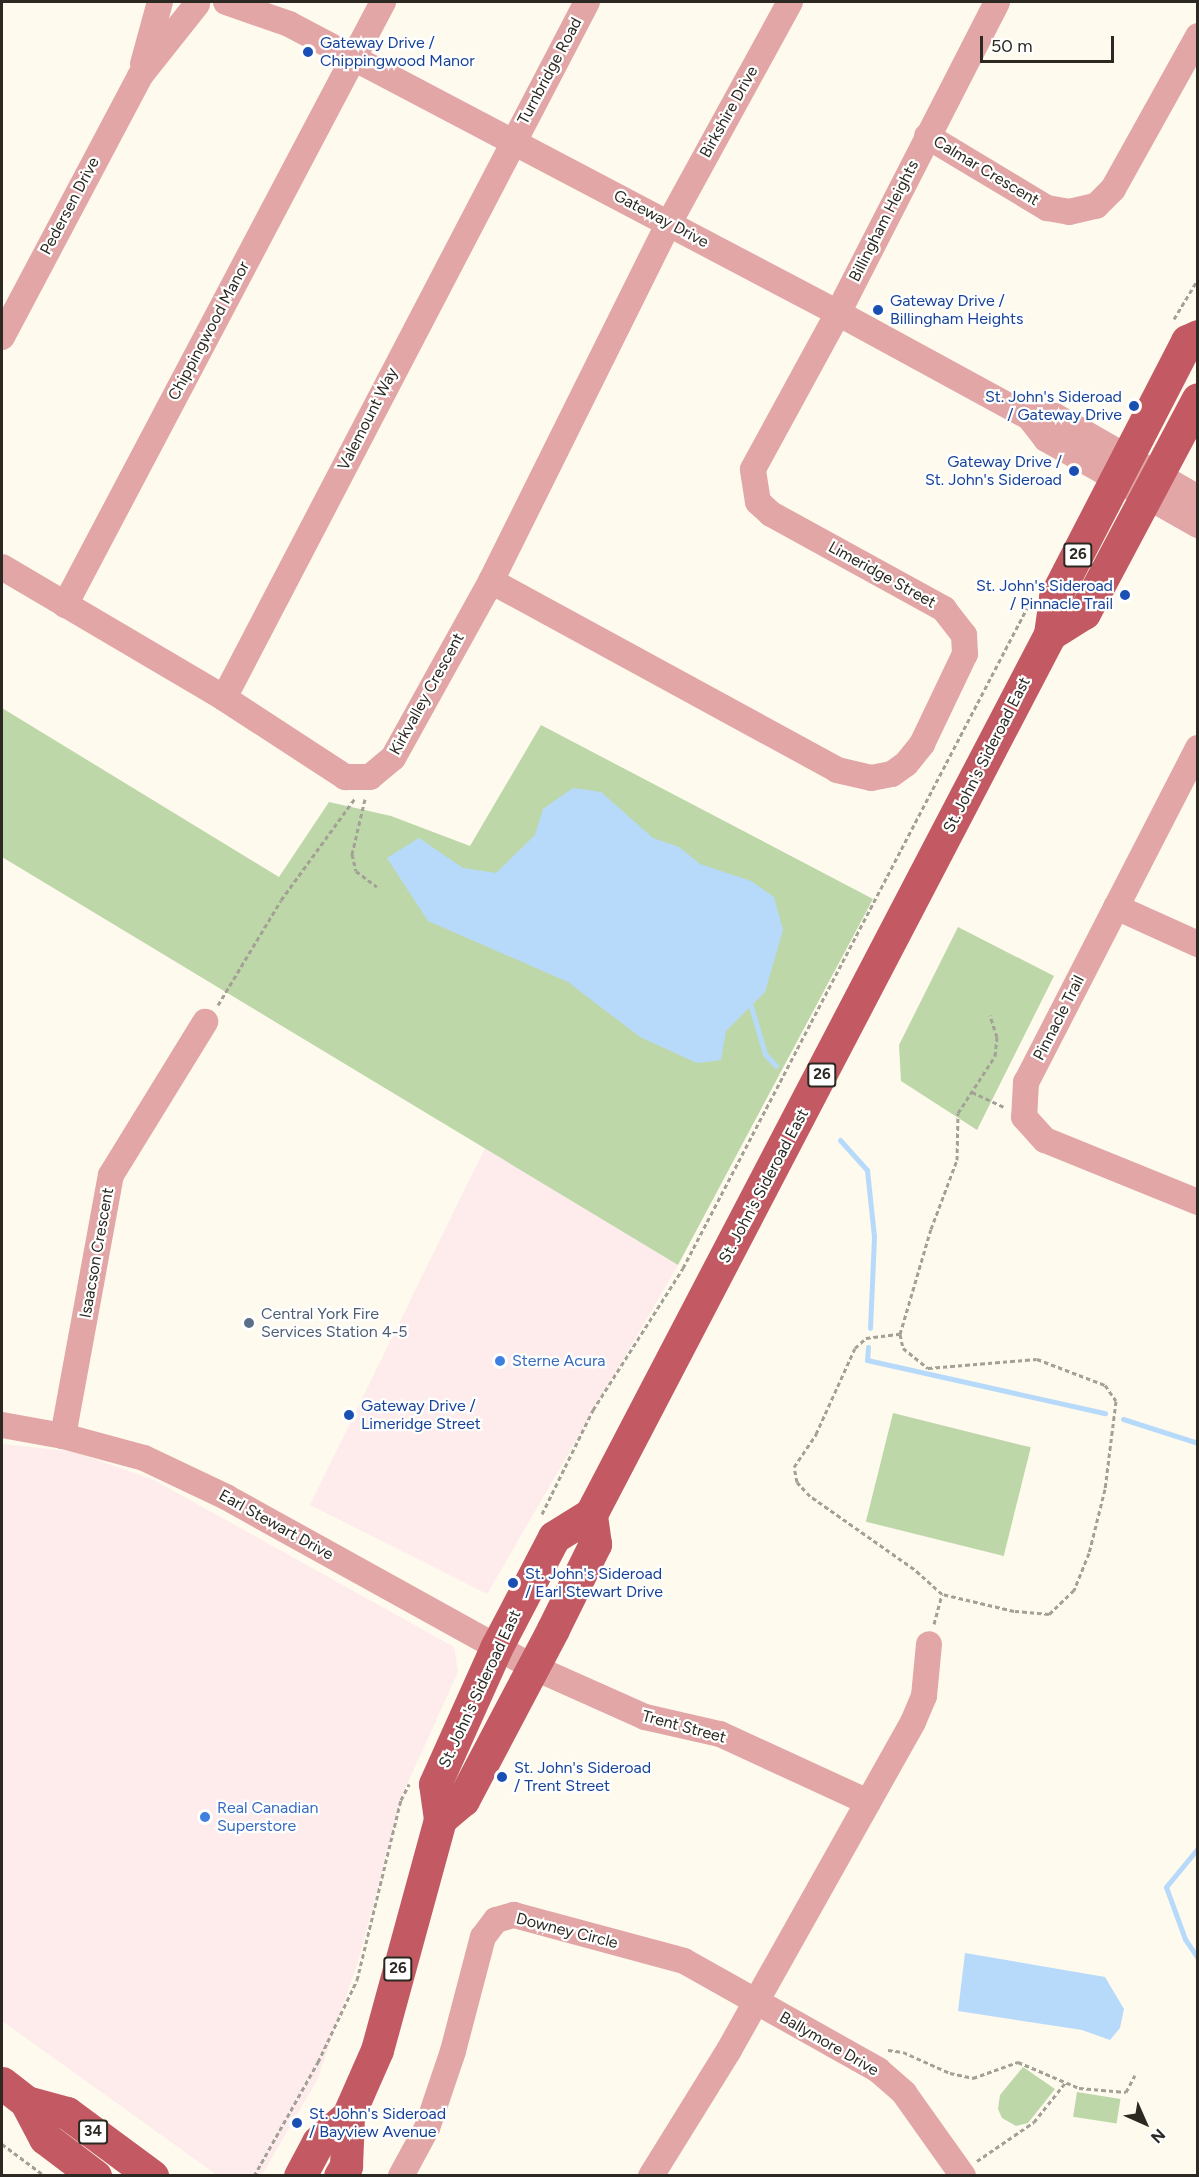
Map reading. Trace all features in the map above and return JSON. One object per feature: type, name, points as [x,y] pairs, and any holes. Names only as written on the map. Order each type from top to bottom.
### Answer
[{"type":"main road","name":"St. John's Sideroad East","points":[[340,2175],[346,2166],[348,2116],[377,2050],[440,1819],[435,1784],[496,1648],[554,1537],[591,1514],[1050,634],[1055,597],[1187,341],[1197,336]]},
{"type":"main road","name":"26","points":[[1050,634],[1084,613],[1197,399]]},
{"type":"main road","name":"St. John's Sideroad East","points":[[440,1819],[463,1800],[595,1544],[591,1514]]},
{"type":"main road","name":"34","points":[[14,2093],[45,2138],[95,2175]]},
{"type":"main road","name":"34","points":[[14,2093],[68,2113],[152,2175]]},
{"type":"main road","name":"St. John's Sideroad East","points":[[300,2175],[318,2142],[348,2116]]},
{"type":"street","name":"Pedersen Drive","points":[[140,76],[159,2]]},
{"type":"street","name":"Pedersen Drive","points":[[2,337],[140,76],[195,2]]},
{"type":"street","name":"Gateway Drive","points":[[226,2],[290,24],[513,140],[1029,417],[1055,416],[1123,468]]},
{"type":"street","name":"Gateway Drive","points":[[267,2],[290,24]]},
{"type":"street","name":"Chippingwood Manor","points":[[65,605],[383,2]]},
{"type":"street","name":"Turnbridge Road","points":[[513,140],[587,2]]},
{"type":"street","name":"Birkshire Drive","points":[[669,223],[790,2]]},
{"type":"street","name":"Billingham Heights","points":[[838,313],[927,136],[998,2]]},
{"type":"street","name":"Calmar Crescent","points":[[927,136],[1047,208],[1069,212],[1096,206],[1113,189],[1197,36]]},
{"type":"street","name":"Valemount Way","points":[[224,698],[513,140]]},
{"type":"street","name":"Kirkvalley Crescent","points":[[370,777],[393,758],[491,581],[669,223]]},
{"type":"street","name":"Limeridge Street","points":[[491,581],[837,770],[871,778],[892,774],[906,764],[922,744],[965,654],[964,635],[944,609],[771,514],[758,502],[754,485],[753,469],[838,313]]},
{"type":"street","points":[[1123,468],[1152,486],[1197,525]]},
{"type":"street","points":[[1152,486],[1197,498]]},
{"type":"street","points":[[2,567],[224,698],[345,777],[370,777]]},
{"type":"street","name":"Pinnacle Trail","points":[[1024,1117],[1026,1082],[1197,748]]},
{"type":"street","points":[[1116,907],[1197,944]]},
{"type":"street","name":"Isaacson Crescent","points":[[63,1436],[111,1175],[205,1022]]},
{"type":"street","points":[[1024,1117],[1045,1140],[1197,1202]]},
{"type":"street","name":"Earl Stewart Drive","points":[[2,1425],[63,1436],[144,1458],[226,1497],[533,1667]]},
{"type":"street","points":[[651,2175],[757,2002],[868,1803],[924,1696],[929,1644]]},
{"type":"street","name":"Trent Street","points":[[533,1667],[645,1718],[720,1734],[868,1803]]},
{"type":"street","name":"Downey Circle","points":[[401,2175],[427,2127],[483,1937],[496,1920],[513,1915],[542,1921],[684,1961],[757,2002]]},
{"type":"street","name":"Ballymore Drive","points":[[757,2002],[864,2062],[904,2093],[962,2174]]},
{"type":"path","points":[[540,1517],[593,1410],[683,1268],[1033,598]]},
{"type":"path","points":[[370,777],[352,854],[356,871],[377,887]]},
{"type":"path","points":[[205,1022],[226,995],[282,900],[370,777]]},
{"type":"path","points":[[900,1334],[866,1338],[855,1348],[816,1434],[794,1467],[797,1482],[810,1496],[942,1594],[1014,1611],[1049,1614],[1059,1608],[1074,1590],[1089,1553],[1105,1489],[1116,1401],[1105,1384],[1037,1359],[928,1368],[903,1348],[900,1334],[931,1229],[957,1160],[958,1113],[995,1056],[997,1037],[990,1015]]},
{"type":"path","points":[[972,1092],[1024,1117]]},
{"type":"path","points":[[929,1644],[942,1594]]},
{"type":"path","points":[[254,2175],[318,2062],[357,1980],[401,1800],[411,1779]]},
{"type":"path","points":[[864,2062],[883,2050],[903,2052],[950,2073],[973,2078],[1018,2062],[1079,2088],[1126,2092],[1135,2075]]},
{"type":"path","points":[[962,2174],[1034,2122],[1065,2083]]},
{"type":"path","points":[[2,2144],[45,2175]]},
{"type":"shaded area","points":[[485,1148],[678,1265],[487,1594],[310,1505]]},
{"type":"shaded area","points":[[2,1444],[74,1452],[152,1479],[454,1647],[458,1672],[403,1793],[357,1965],[317,2080],[262,2175],[217,2175],[2,2021]]},
{"type":"green space","points":[[2,708],[279,877],[329,802],[391,816],[470,846],[541,725],[873,899],[678,1265],[2,857]]},
{"type":"green space","points":[[958,927],[1054,976],[977,1130],[901,1081],[899,1045]]},
{"type":"green space","points":[[893,1413],[1031,1447],[1004,1556],[866,1522]]},
{"type":"green space","points":[[1023,2067],[1055,2089],[1028,2123],[1016,2126],[1002,2118],[998,2109],[1000,2095]]},
{"type":"green space","points":[[1077,2092],[1120,2099],[1117,2124],[1073,2117]]},
{"type":"water","points":[[573,788],[601,792],[653,838],[679,847],[700,864],[751,881],[774,897],[783,930],[765,992],[726,1031],[721,1060],[697,1063],[640,1037],[568,982],[428,921],[387,858],[419,838],[463,868],[496,873],[535,835],[543,809]]},
{"type":"water","points":[[965,1953],[1105,1977],[1124,2009],[1120,2028],[1110,2040],[1082,2030],[958,2011]]},
{"type":"waterway","points":[[751,1006],[765,1054],[776,1066]]},
{"type":"waterway","points":[[840,1140],[867,1170],[874,1237],[870,1328]]},
{"type":"waterway","points":[[868,1347],[867,1360],[1105,1413]]},
{"type":"waterway","points":[[1123,1419],[1198,1443]]},
{"type":"waterway","points":[[1198,1848],[1166,1887],[1185,1939],[1198,1958]]},
{"type":"place","name":"Gateway Drive / Chippingwood Manor","points":[[308,52]]},
{"type":"place","name":"Gateway Drive / Billingham Heights","points":[[878,310]]},
{"type":"place","name":"St. John's Sideroad / Gateway Drive","points":[[1134,406]]},
{"type":"place","name":"Gateway Drive / St. John's Sideroad","points":[[1074,471]]},
{"type":"place","name":"St. John's Sideroad / Pinnacle Trail","points":[[1125,595]]},
{"type":"place","name":"Central York Fire Services Station 4-5","points":[[249,1323]]},
{"type":"place","name":"Sterne Acura","points":[[500,1361]]},
{"type":"place","name":"Gateway Drive / Limeridge Street","points":[[349,1415]]},
{"type":"place","name":"St. John's Sideroad / Earl Stewart Drive","points":[[513,1583]]},
{"type":"place","name":"St. John's Sideroad / Trent Street","points":[[502,1777]]},
{"type":"place","name":"Real Canadian Superstore","points":[[205,1817]]},
{"type":"place","name":"St. John's Sideroad / Bayview Avenue","points":[[297,2123]]}]
